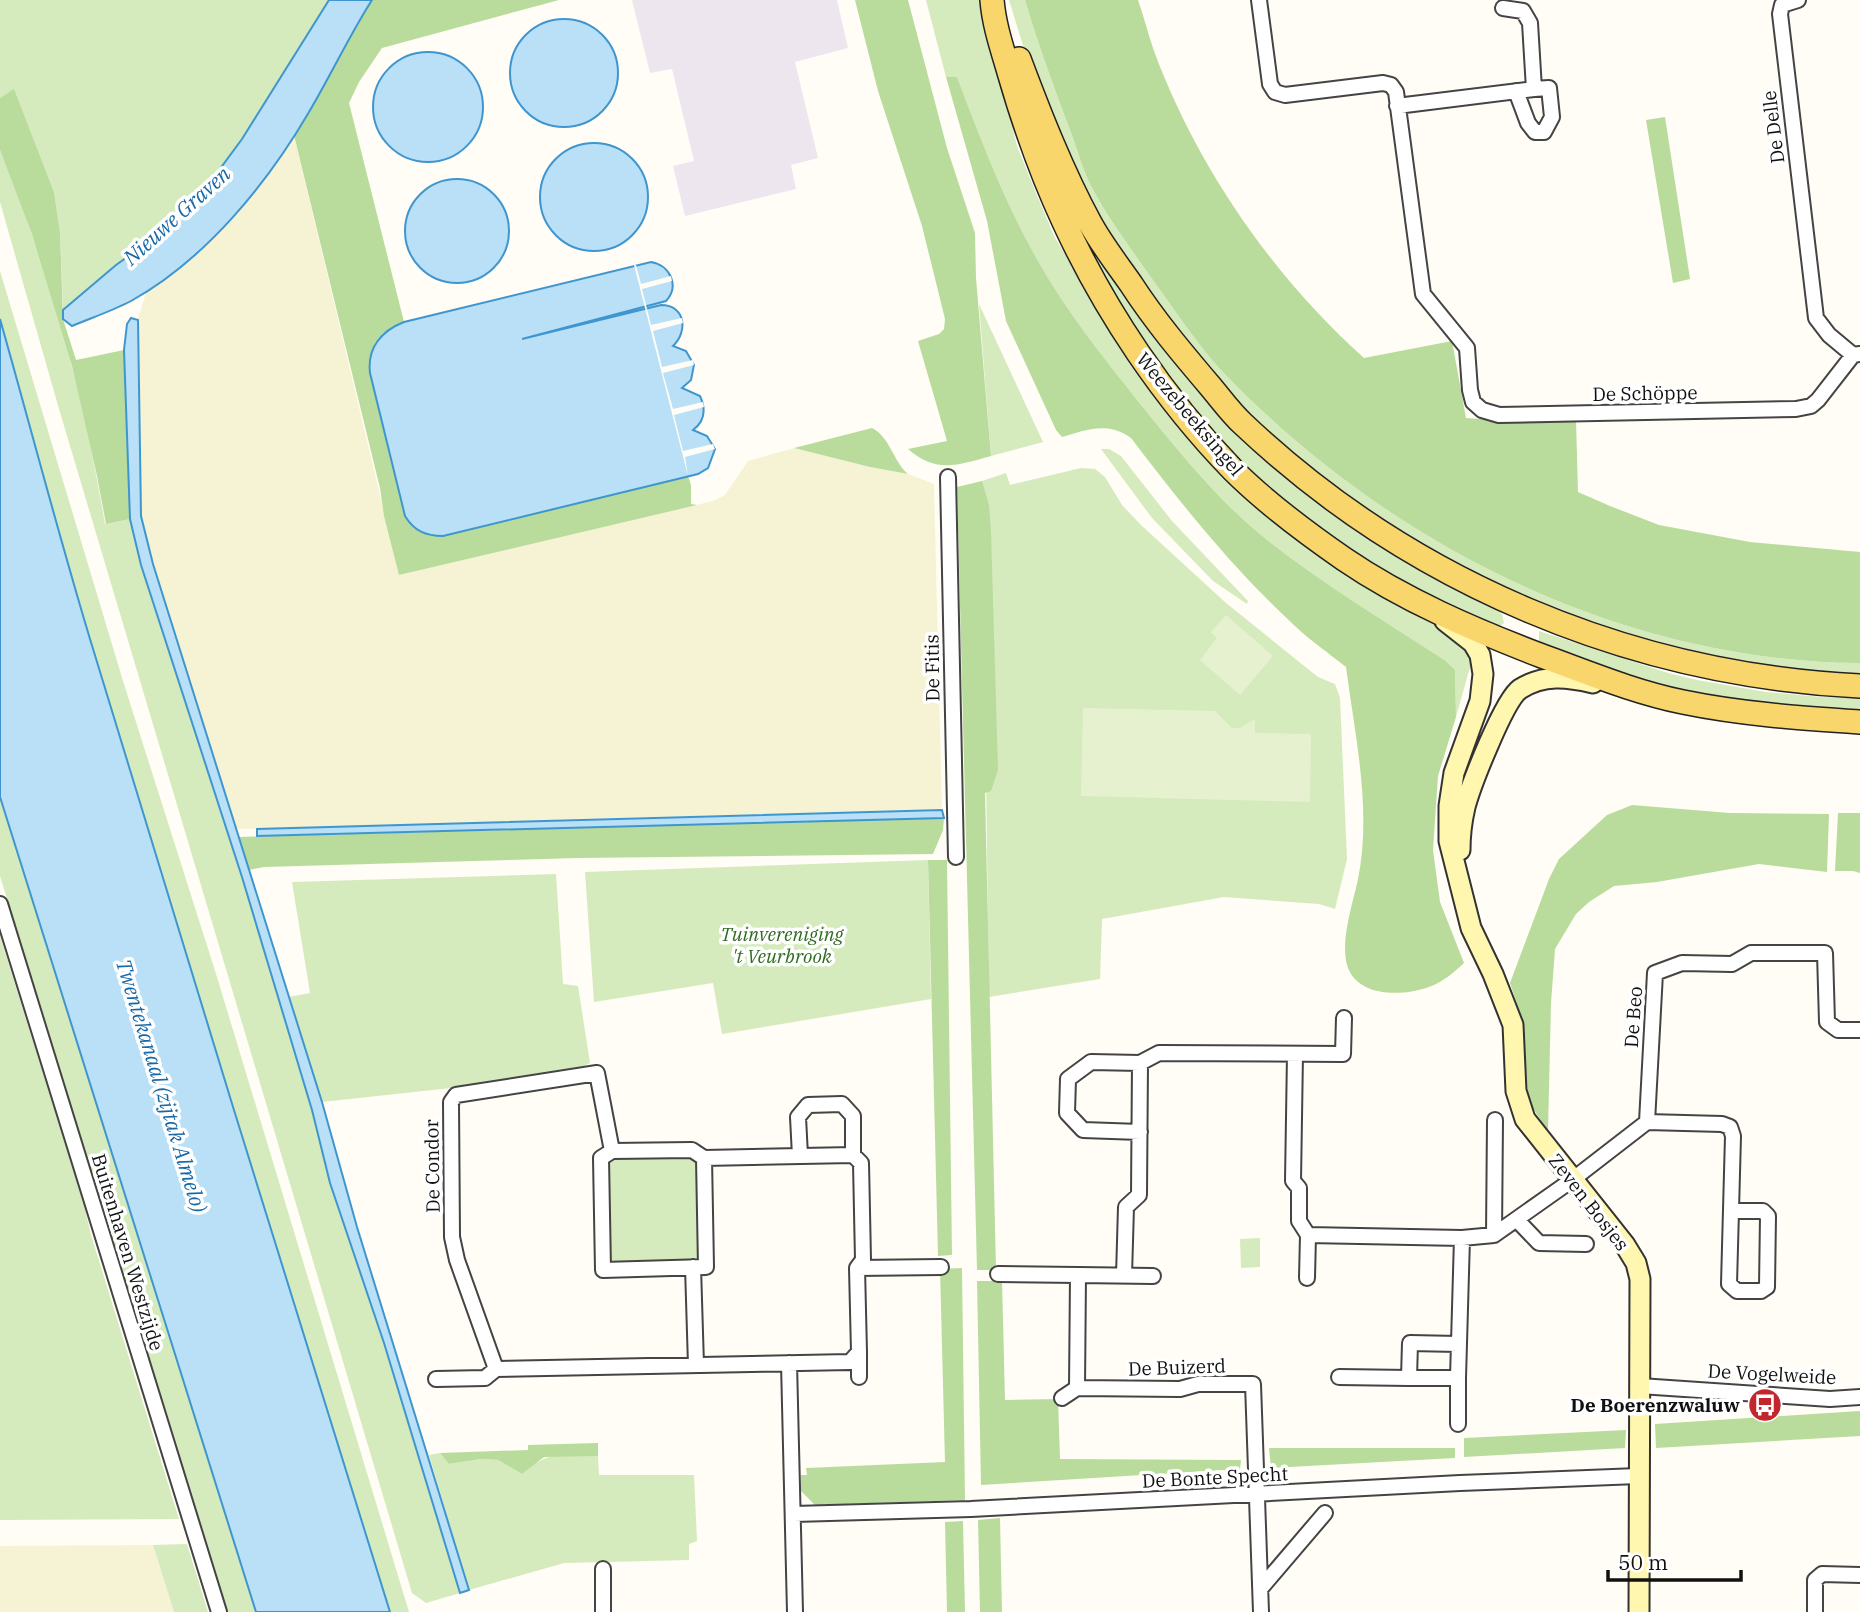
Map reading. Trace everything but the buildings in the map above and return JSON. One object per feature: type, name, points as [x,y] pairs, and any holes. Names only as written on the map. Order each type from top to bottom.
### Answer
[{"type":"main road","name":"Weezebeeksingel","points":[[992,0],[993,18],[1041,172],[1087,271],[1129,339],[1166,390],[1234,471],[1294,523],[1346,561],[1420,604],[1515,646],[1635,691],[1731,711],[1860,722]]},
{"type":"main road","name":"Weezebeeksingel","points":[[998,0],[1059,160],[1091,226],[1152,316],[1242,423],[1330,497],[1388,538],[1450,575],[1532,613],[1608,640],[1695,666],[1763,678],[1860,686]]},
{"type":"street","points":[[1259,0],[1270,84],[1275,92],[1285,95],[1383,83],[1391,85],[1396,92],[1397,106],[1516,91],[1549,88],[1552,117],[1544,132],[1535,132],[1528,123],[1516,91]]},
{"type":"street","name":"De Delle","points":[[1798,0],[1782,5],[1780,14],[1808,261]]},
{"type":"street","points":[[1503,8],[1523,11],[1530,23],[1534,89]]},
{"type":"street","name":"De Schöppe","points":[[1397,106],[1423,294],[1467,348],[1470,390],[1473,402],[1482,410],[1499,415],[1796,409],[1811,406],[1856,355],[1829,335],[1816,318],[1808,261]]},
{"type":"street","name":"De Fitis","points":[[948,477],[956,857]]},
{"type":"street","name":"Zeven Bosjes","points":[[1420,604],[1473,643],[1480,655],[1483,674],[1480,701],[1454,773],[1449,841],[1471,928],[1513,1025],[1516,1091],[1525,1119],[1625,1245],[1636,1263],[1640,1279],[1639,1612]]},
{"type":"street","name":"Zeven Bosjes","points":[[1461,893],[1461,837],[1465,807],[1506,707],[1517,691],[1534,682],[1567,677],[1635,691]]},
{"type":"street","name":"Buitenhaven Westzijde","points":[[0,904],[219,1612]]},
{"type":"street","name":"De Beo","points":[[1647,1122],[1655,973],[1682,963],[1732,964],[1751,953],[1825,953],[1827,1023],[1838,1030],[1860,1030]]},
{"type":"street","points":[[1140,1132],[1083,1129],[1067,1113],[1068,1079],[1091,1062],[1140,1063],[1159,1053],[1343,1054],[1344,1018]]},
{"type":"street","points":[[1295,1054],[1293,1181],[1299,1188],[1299,1221],[1308,1235],[1307,1278]]},
{"type":"street","points":[[1124,1276],[1126,1208],[1139,1195],[1140,1063]]},
{"type":"street","name":"De Condor","points":[[496,1369],[457,1260],[452,1237],[451,1102],[456,1095],[597,1073],[612,1151]]},
{"type":"street","points":[[800,1156],[798,1117],[808,1105],[842,1104],[853,1116],[853,1155],[861,1163],[863,1260],[857,1268],[859,1377]]},
{"type":"street","points":[[1494,1235],[1495,1120]]},
{"type":"street","points":[[1308,1235],[1462,1238],[1494,1235],[1647,1122],[1723,1124],[1730,1127],[1733,1136],[1729,1284],[1737,1291],[1761,1291],[1767,1287],[1768,1216],[1763,1211],[1731,1211]]},
{"type":"street","points":[[704,1158],[706,1267],[603,1270],[601,1158],[612,1151],[692,1150],[704,1158],[853,1155]]},
{"type":"street","points":[[1517,1220],[1539,1243],[1586,1244]]},
{"type":"street","points":[[1458,1424],[1462,1238]]},
{"type":"street","points":[[857,1268],[941,1267]]},
{"type":"street","points":[[693,1268],[696,1365]]},
{"type":"street","points":[[998,1274],[1153,1276]]},
{"type":"street","points":[[1062,1398],[1077,1388],[1078,1275]]},
{"type":"street","points":[[1409,1377],[1410,1343],[1458,1344]]},
{"type":"street","points":[[436,1379],[485,1378],[496,1369],[850,1362],[859,1352]]},
{"type":"street","points":[[789,1363],[795,1612]]},
{"type":"street","points":[[1339,1377],[1458,1378]]},
{"type":"street","name":"De Buizerd","points":[[1077,1388],[1180,1389],[1198,1384],[1254,1384],[1256,1494]]},
{"type":"street","name":"De Vogelweide","points":[[1640,1386],[1830,1399],[1860,1397]]},
{"type":"street","name":"De Bonte Specht","points":[[794,1514],[971,1509],[1638,1476]]},
{"type":"street","points":[[1256,1494],[1261,1612]]},
{"type":"street","points":[[1261,1588],[1325,1513]]},
{"type":"street","points":[[603,1569],[603,1612]]},
{"type":"street","points":[[1815,1612],[1815,1580],[1822,1574],[1860,1575]]},
{"type":"shaded area","points":[[632,0],[837,0],[848,48],[795,62],[818,158],[791,165],[796,189],[685,216],[673,166],[694,161],[672,69],[650,73]]},
{"type":"shaded area","points":[[294,135],[399,575],[713,501],[725,495],[748,461],[794,448],[908,474],[934,484],[942,810],[572,819],[444,826],[235,829],[153,564],[141,516],[138,320],[146,292],[201,250],[266,177]]},
{"type":"shaded area","points":[[153,1545],[174,1612],[0,1612],[0,1546]]},
{"type":"green space","points":[[0,0],[329,0],[242,139],[208,185],[175,223],[116,265],[63,310],[60,232],[54,192],[14,90],[0,98]]},
{"type":"green space","points":[[372,0],[559,0],[382,48],[359,82],[349,103],[404,322],[383,333],[375,343],[370,374],[405,516],[410,524],[443,536],[688,476],[691,504],[697,505],[399,575],[294,135]]},
{"type":"green space","points":[[855,0],[908,0],[947,148],[975,233],[976,278],[991,456],[958,464],[938,465],[908,449],[947,441],[918,341],[939,334],[944,329],[945,319],[922,226],[878,91]]},
{"type":"green space","points":[[926,0],[980,0],[1017,146],[1036,193],[1055,238],[1121,344],[1342,568],[1455,636],[1471,655],[1472,660],[1456,717],[1455,670],[1446,661],[1310,571],[1250,525],[1190,465],[1088,336],[1045,274],[1022,231],[992,166],[957,77],[946,77]]},
{"type":"green space","points":[[1009,0],[1025,0],[1087,178],[1111,220],[1219,368],[1284,431],[1355,487],[1430,537],[1510,580],[1594,615],[1681,641],[1769,657],[1860,663],[1860,678],[1828,677],[1663,650],[1533,603],[1444,560],[1340,494],[1218,387],[1103,233],[1034,81]]},
{"type":"green space","points":[[1025,0],[1138,0],[1171,94],[1215,177],[1241,217],[1299,292],[1364,358],[1452,341],[1466,418],[1508,421],[1576,420],[1578,492],[1610,506],[1659,525],[1750,542],[1860,552],[1860,663],[1769,657],[1681,641],[1594,615],[1510,580],[1430,537],[1355,487],[1284,431],[1219,368],[1118,231],[1084,171]]},
{"type":"green space","points":[[946,77],[957,77],[1011,209],[1045,274],[1103,356],[1190,465],[1234,511],[1266,539],[1332,587],[1446,661],[1455,670],[1456,717],[1438,776],[1433,850],[1440,902],[1464,963],[1439,983],[1407,992],[1384,992],[1362,985],[1348,968],[1345,947],[1362,853],[1363,800],[1346,667],[1302,632],[1251,583],[1189,512],[1131,438],[1105,428],[1062,437],[1056,430],[1006,321],[987,221]]},
{"type":"green space","points":[[14,89],[54,192],[60,232],[63,319],[76,360],[124,350],[130,519],[106,524],[72,366],[32,234],[0,150],[0,98]]},
{"type":"green space","points":[[1665,117],[1690,279],[1673,283],[1646,120]]},
{"type":"green space","points":[[0,150],[35,241],[63,334],[87,429],[105,524],[130,519],[141,565],[242,877],[312,1110],[330,1183],[384,1343],[460,1593],[426,1603],[412,1593],[59,409],[0,202]]},
{"type":"green space","points":[[1079,231],[1085,231],[1142,322],[1212,404],[1491,604],[1502,614],[1504,623],[1500,626],[1490,624],[1444,603],[1358,555],[1318,528],[1243,466],[1209,430],[1151,359]]},
{"type":"green space","points":[[0,271],[409,1612],[390,1612],[89,639],[0,319]]},
{"type":"green space","points":[[979,304],[1043,442],[991,456]]},
{"type":"green space","points":[[872,428],[883,437],[908,474],[794,448]]},
{"type":"green space","points":[[1101,449],[1109,449],[1121,456],[1172,521],[1248,601],[1247,604],[1213,581],[1152,518]]},
{"type":"green space","points":[[1081,468],[1095,469],[1105,477],[1122,505],[1141,525],[1226,603],[1318,677],[1335,684],[1340,698],[1347,859],[1335,909],[1319,904],[1224,897],[1102,919],[1100,979],[989,997],[982,481],[1006,473],[1010,485]]},
{"type":"green space","points":[[982,481],[989,505],[991,532],[998,770],[991,791],[985,793],[996,1270],[977,1270],[957,487]]},
{"type":"green space","points":[[1226,615],[1273,656],[1240,695],[1200,660],[1217,638],[1211,632]]},
{"type":"green space","points":[[1539,631],[1697,680],[1766,692],[1860,698],[1860,713],[1677,694],[1539,648]]},
{"type":"green space","points":[[1083,708],[1215,711],[1232,728],[1240,728],[1255,719],[1255,733],[1311,734],[1310,802],[1081,796]]},
{"type":"green space","points":[[0,797],[256,1612],[227,1612],[0,876]]},
{"type":"green space","points":[[1632,805],[1730,813],[1829,814],[1827,872],[1759,864],[1657,882],[1614,886],[1576,914],[1555,949],[1548,1131],[1528,1101],[1523,1022],[1510,983],[1559,859],[1607,815]]},
{"type":"green space","points":[[1838,813],[1860,813],[1860,873],[1835,871]]},
{"type":"green space","points":[[944,818],[943,830],[933,854],[578,858],[264,867],[249,870],[237,837]]},
{"type":"green space","name":"Tuinvereniging 't Veurbrook","points":[[928,860],[931,999],[722,1034],[713,983],[594,1002],[585,872]]},
{"type":"green space","points":[[928,860],[947,860],[952,1255],[938,1256]]},
{"type":"green space","points":[[556,874],[563,984],[578,986],[590,1063],[580,1068],[451,1088],[322,1102],[288,997],[310,993],[292,882]]},
{"type":"green space","points":[[0,936],[84,1205],[179,1519],[0,1520]]},
{"type":"green space","points":[[693,1156],[699,1162],[702,1262],[608,1265],[606,1159]]},
{"type":"green space","points":[[1260,1238],[1260,1267],[1241,1268],[1240,1239]]},
{"type":"green space","points":[[962,1268],[965,1500],[815,1505],[801,1491],[801,1475],[807,1475],[806,1468],[945,1462],[940,1269]]},
{"type":"green space","points":[[977,1281],[1002,1281],[1005,1400],[1058,1399],[1060,1459],[1241,1460],[1240,1469],[981,1485]]},
{"type":"green space","points":[[1860,1411],[1860,1436],[1656,1448],[1655,1424]]},
{"type":"green space","points":[[1626,1430],[1625,1448],[1464,1457],[1464,1438]]},
{"type":"green space","points":[[598,1443],[598,1456],[544,1457],[522,1474],[498,1460],[481,1459],[449,1464],[440,1453],[528,1450],[528,1445]]},
{"type":"green space","points":[[1269,1448],[1455,1448],[1455,1458],[1271,1468]]},
{"type":"green space","points":[[440,1453],[449,1464],[481,1459],[498,1460],[522,1474],[549,1457],[566,1455],[598,1456],[599,1475],[694,1475],[697,1541],[689,1544],[689,1560],[564,1563],[469,1590],[429,1455]]},
{"type":"green space","points":[[1000,1518],[1002,1612],[980,1612],[978,1520]]},
{"type":"green space","points":[[963,1521],[965,1612],[947,1612],[945,1522]]},
{"type":"green space","points":[[187,1544],[208,1612],[174,1612],[153,1545]]},
{"type":"water","points":[[329,0],[372,0],[309,112],[254,193],[209,242],[158,284],[124,305],[72,326],[63,319],[63,310],[116,265],[175,223],[208,185],[242,139]]},
{"type":"water","points":[[564,19],[594,28],[602,35],[609,43],[618,73],[609,103],[602,111],[594,118],[564,127],[534,118],[526,111],[519,103],[510,73],[519,43],[526,35],[534,28]]},
{"type":"water","points":[[428,52],[449,56],[467,68],[479,86],[483,107],[479,128],[467,146],[449,158],[428,162],[407,158],[389,146],[377,128],[373,107],[377,86],[389,68],[407,56]]},
{"type":"water","points":[[594,143],[615,147],[632,159],[644,176],[648,197],[644,218],[632,235],[615,247],[594,251],[573,247],[556,235],[544,218],[540,197],[544,176],[556,159],[573,147]]},
{"type":"water","points":[[457,179],[477,183],[494,194],[505,211],[509,231],[505,251],[494,268],[477,279],[457,283],[437,279],[420,268],[409,251],[405,231],[409,211],[420,194],[437,183]]},
{"type":"water","points":[[651,262],[663,267],[671,277],[672,289],[666,301],[522,339],[661,305],[676,309],[682,320],[682,327],[673,346],[686,351],[694,365],[691,380],[682,388],[700,396],[703,406],[702,419],[693,430],[707,436],[715,449],[708,468],[698,474],[443,536],[426,534],[416,529],[405,516],[370,373],[373,348],[382,336],[404,322]]},
{"type":"water","points":[[131,318],[138,320],[141,516],[153,564],[322,1102],[357,1227],[469,1590],[460,1593],[384,1343],[330,1183],[312,1110],[242,877],[141,565],[130,519],[124,350],[127,324]]},
{"type":"water","name":"Twentekanaal (zijtak Almelo)","points":[[0,319],[127,761],[390,1612],[256,1612],[0,797]]},
{"type":"water","points":[[942,810],[944,818],[257,836],[257,829]]},
{"type":"pier","points":[[634,265],[641,284],[671,276],[672,281],[642,289],[651,325],[682,318],[683,323],[653,331],[662,367],[693,360],[694,365],[663,373],[673,409],[703,402],[704,407],[674,415],[683,451],[713,444],[715,449],[685,457],[688,476]]},
{"type":"place","name":"De Boerenzwaluw","points":[[1765,1405]]},
{"type":"water label","name":"Nieuwe Graven","points":[[177,216]]}]
